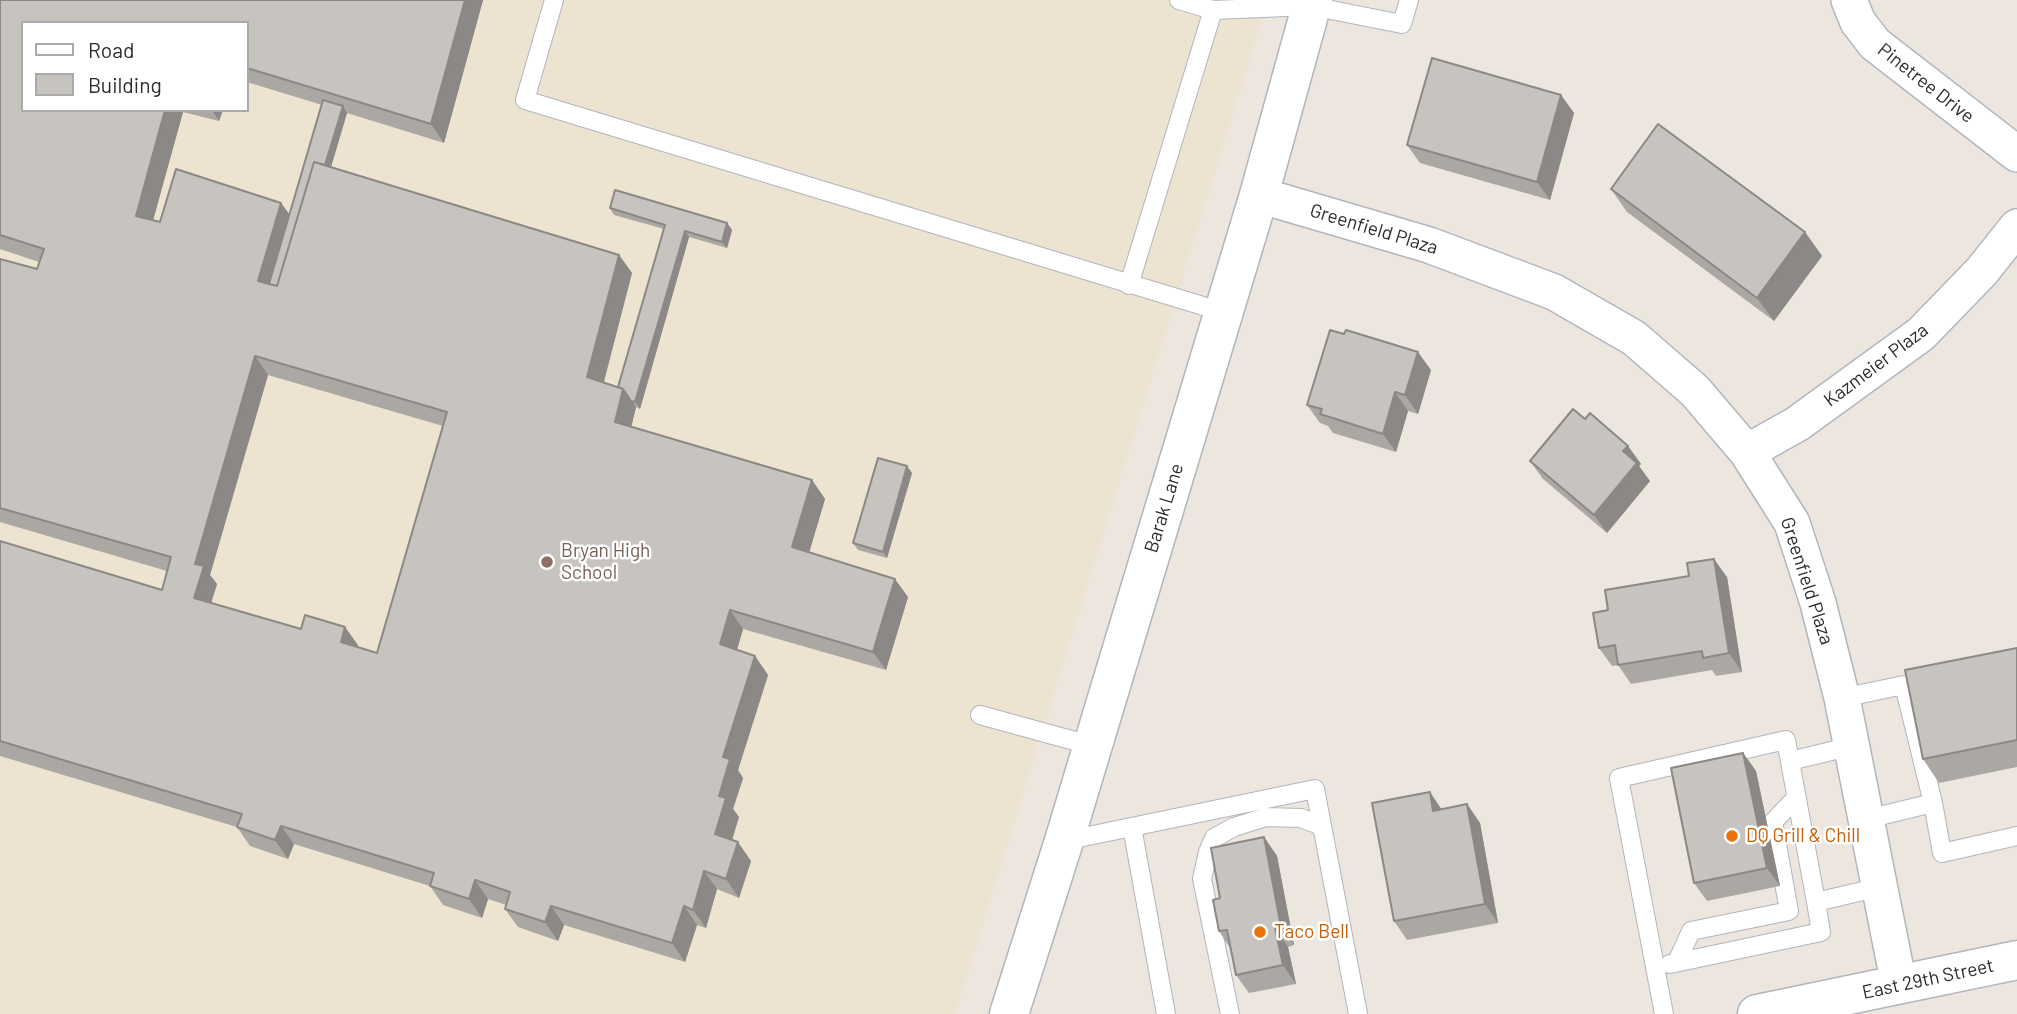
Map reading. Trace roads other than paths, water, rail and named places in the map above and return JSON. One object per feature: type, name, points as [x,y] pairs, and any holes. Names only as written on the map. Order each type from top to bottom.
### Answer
[{"type":"street","name":"Pinetree Drive","points":[[1849,0],[1858,22],[1875,44],[2017,154]]},
{"type":"street","name":"Barak Lane","points":[[1009,1014],[1259,195],[1312,3]]},
{"type":"street","name":"Greenfield Plaza","points":[[1259,195],[1429,244],[1554,292],[1634,338],[1695,391],[1747,452],[1792,523],[1818,603],[1842,698],[1899,985]]},
{"type":"street","name":"Kazmeier Plaza","points":[[1747,452],[1797,424],[1922,334],[1982,271],[2017,227]]},
{"type":"street","name":"East 29th Street","points":[[1757,1014],[2017,960]]},
{"type":"lane","points":[[554,0],[524,100],[1223,312]]},
{"type":"lane","points":[[1179,0],[1213,10],[1312,3],[1402,24],[1409,0]]},
{"type":"lane","points":[[1129,285],[1213,10]]},
{"type":"lane","points":[[1919,674],[1906,676],[1904,685],[1933,803],[1942,853],[2017,836]]},
{"type":"lane","points":[[1842,698],[1904,685]]},
{"type":"lane","points":[[979,715],[1093,746]]},
{"type":"lane","points":[[1656,966],[1821,932],[1786,740],[1619,778],[1664,1014]]},
{"type":"lane","points":[[1790,761],[1852,746]]},
{"type":"lane","points":[[1064,841],[1315,789],[1359,1014]]},
{"type":"lane","points":[[1677,962],[1691,931],[1789,911],[1773,822],[1797,797]]},
{"type":"lane","points":[[1867,819],[1933,803]]},
{"type":"lane","points":[[1230,1014],[1202,878],[1214,838],[1234,827],[1266,817],[1301,818],[1322,826]]},
{"type":"lane","points":[[1132,827],[1166,1014]]},
{"type":"lane","points":[[1816,902],[1880,887]]},
{"type":"place","name":"Bryan High School","points":[[547,562]]},
{"type":"place","name":"DQ Grill & Chill","points":[[1732,836]]},
{"type":"place","name":"Taco Bell","points":[[1260,932]]}]
